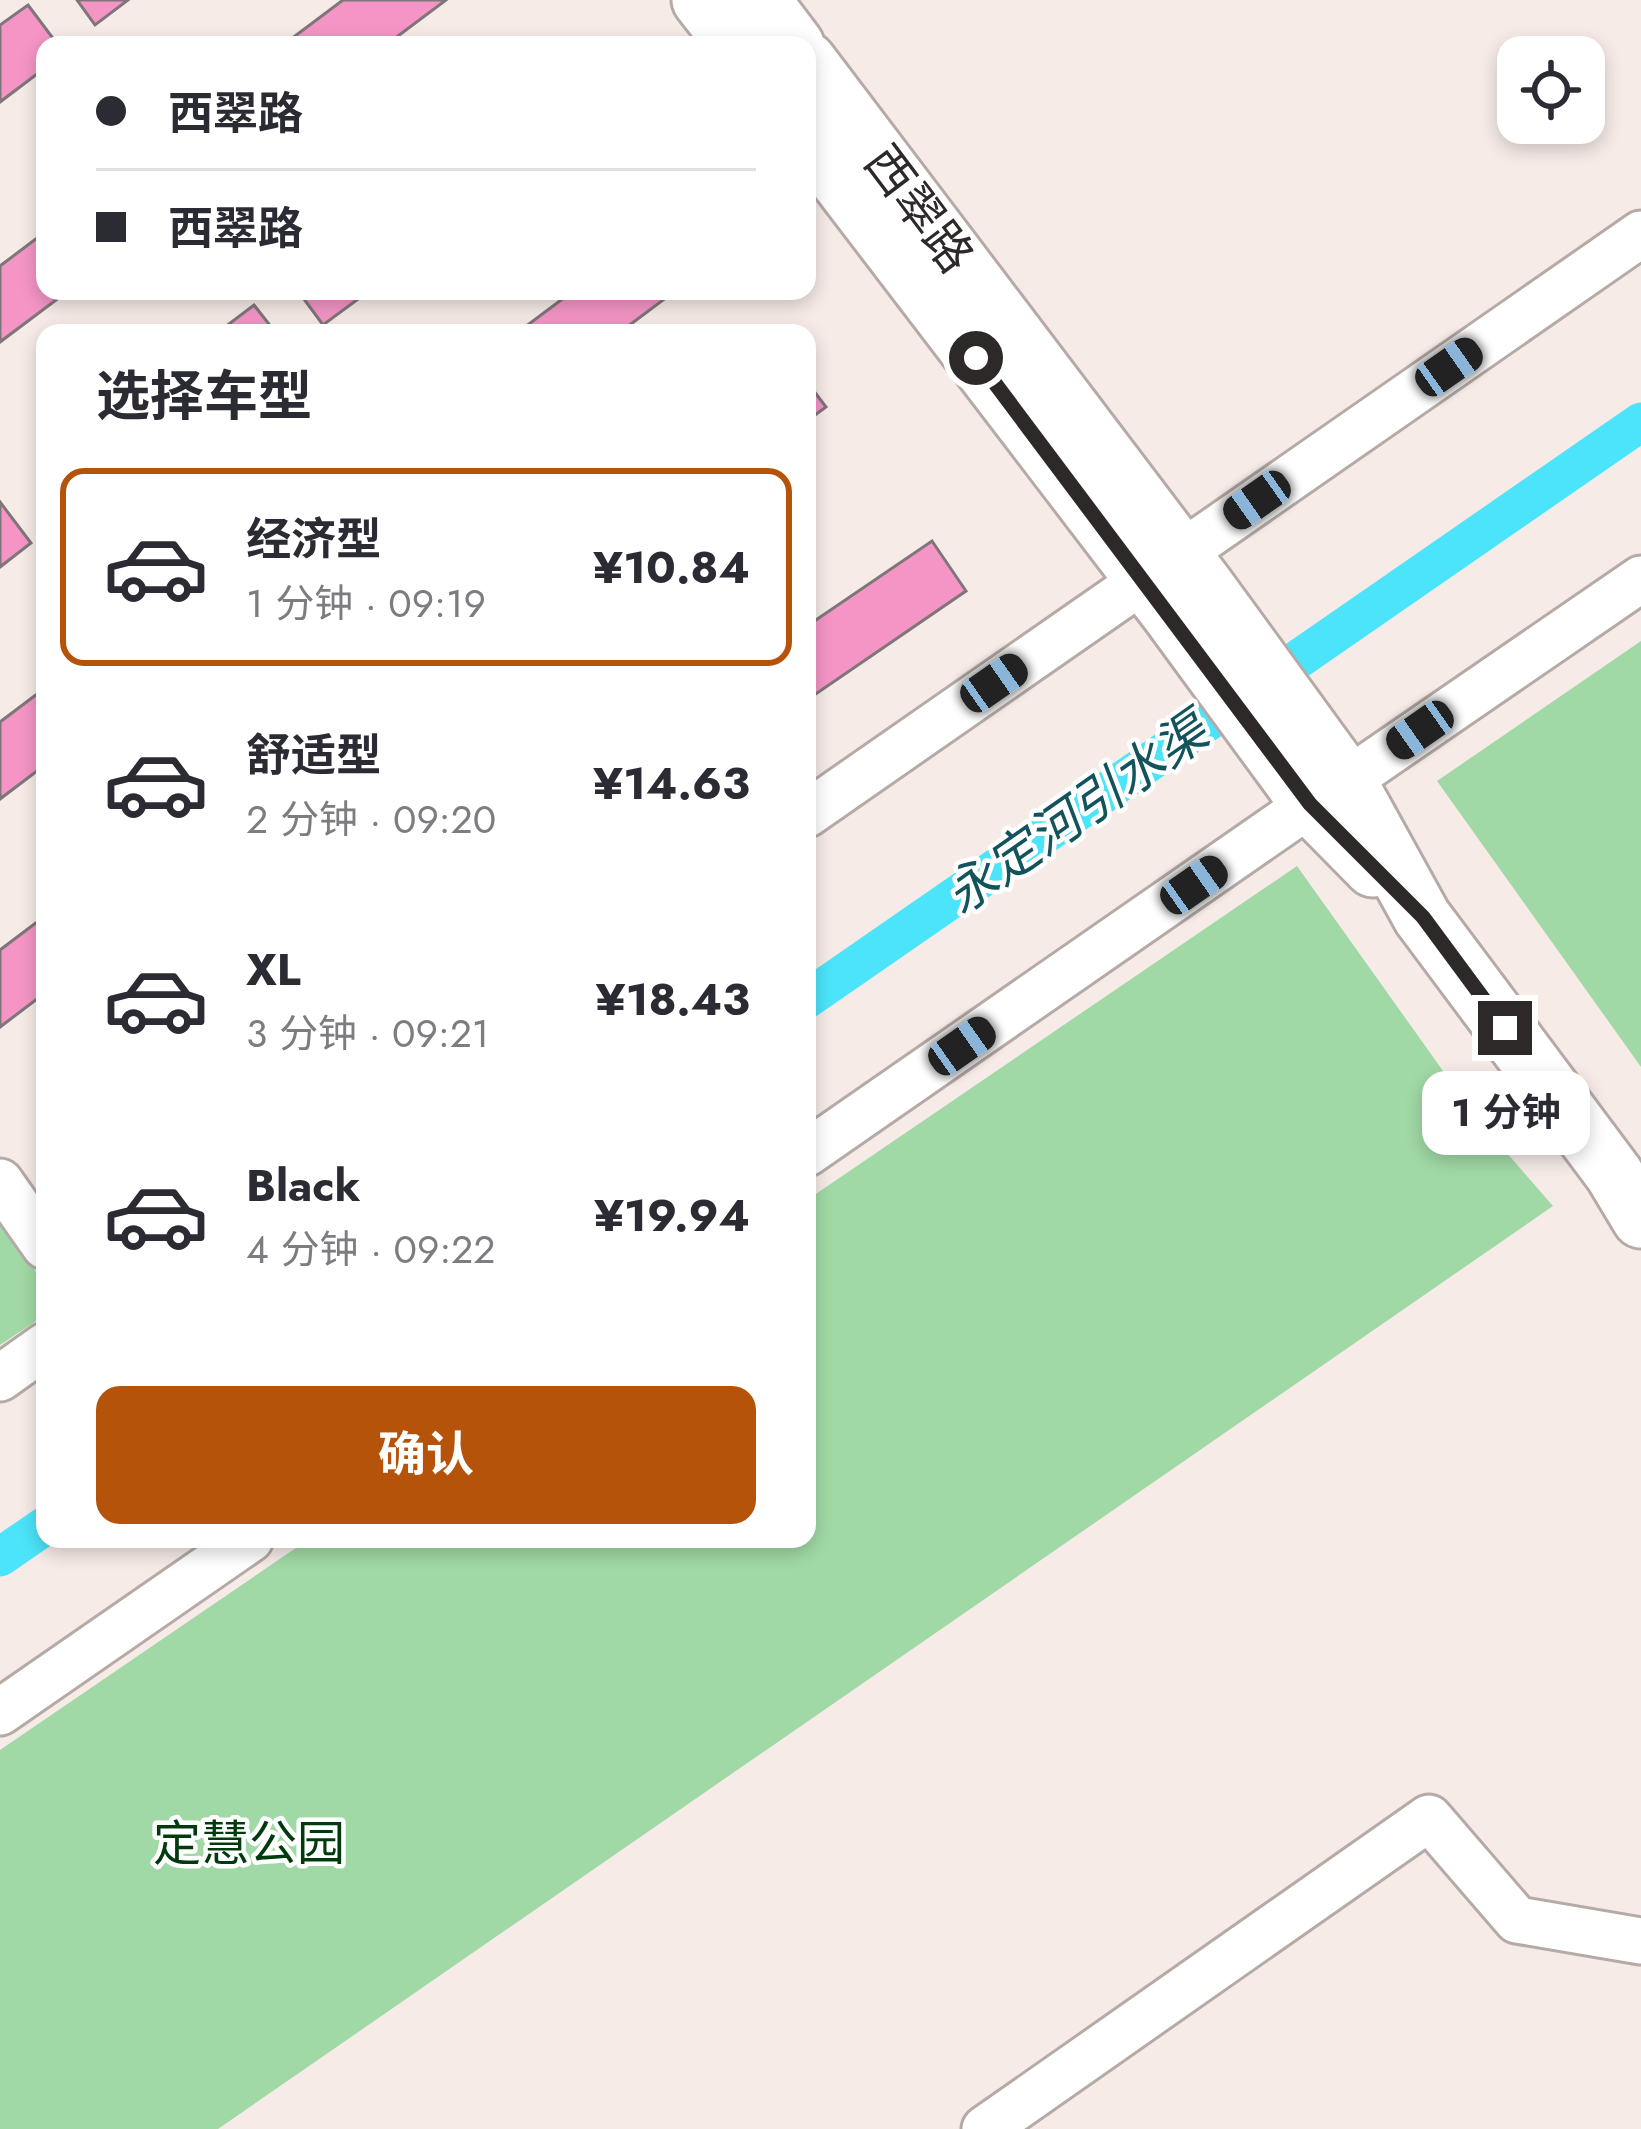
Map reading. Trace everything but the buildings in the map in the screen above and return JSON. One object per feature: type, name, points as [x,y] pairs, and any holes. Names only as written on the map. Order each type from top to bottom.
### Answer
[{"type":"main road","points":[[701,0],[729,36]]},
{"type":"main road","points":[[761,0],[788,36]]},
{"type":"main road","name":"西翠路","points":[[816,74],[1175,583]]},
{"type":"main road","name":"西翠路","points":[[816,149],[1175,583]]},
{"type":"main road","points":[[1175,583],[1614,1174],[1641,1219]]},
{"type":"street","points":[[816,808],[1175,583],[1641,234]]},
{"type":"street","points":[[816,1146],[1319,779],[1641,579]]},
{"type":"street","points":[[0,1182],[36,1233]]},
{"type":"street","points":[[0,1378],[36,1352]]},
{"type":"street","points":[[0,1712],[237,1548]]},
{"type":"street","points":[[985,2129],[1429,1818],[1517,1920],[1641,1941]]},
{"type":"green space","points":[[1641,641],[1641,1067],[1437,781]]},
{"type":"green space","name":"定慧公园","points":[[1297,866],[1478,1120],[1553,1206],[218,2129],[0,2129],[0,1750],[296,1548],[816,1548],[816,1194]]},
{"type":"green space","points":[[0,1223],[36,1272],[36,1321],[0,1345]]},
{"type":"waterway","name":"永定河引水渠","points":[[816,993],[1641,422]]},
{"type":"waterway","name":"永定河引水渠","points":[[0,1557],[36,1532]]},
{"type":"route","points":[[976,358],[1310,804],[1423,917],[1505,1028]]}]
